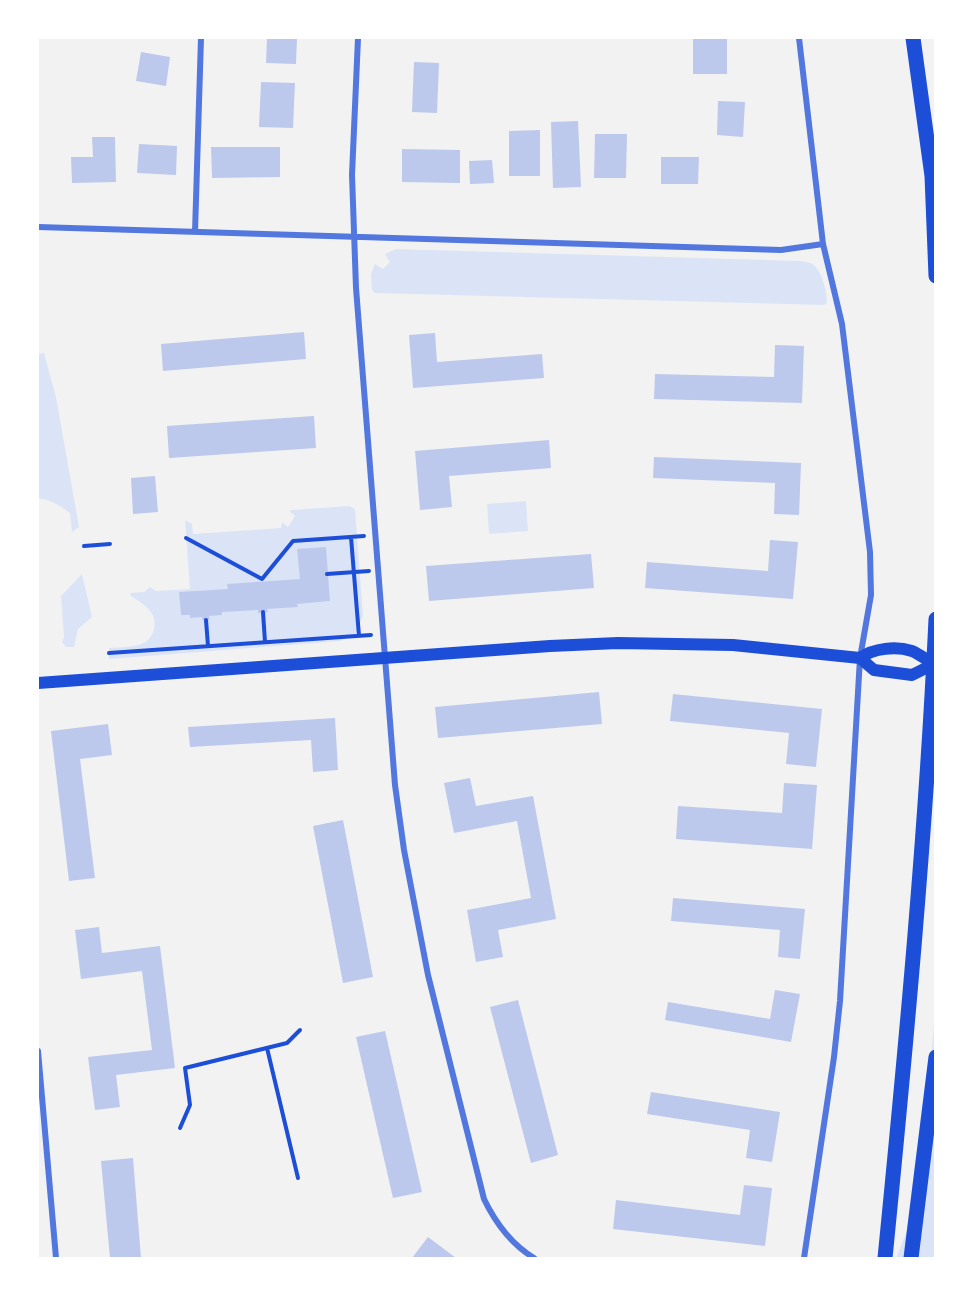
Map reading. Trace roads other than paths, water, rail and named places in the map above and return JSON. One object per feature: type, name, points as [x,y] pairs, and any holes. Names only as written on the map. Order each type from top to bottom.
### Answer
[{"type":"main road","points":[[914,38],[932,176],[936,276]]},
{"type":"main road","points":[[885,1258],[912,977],[935,664],[936,619]]},
{"type":"main road","points":[[38,683],[384,657],[550,646],[637,643],[733,645],[860,658],[874,670],[912,675],[935,664]]},
{"type":"main road","points":[[860,658],[880,649],[912,651],[935,664]]},
{"type":"main road","points":[[911,1258],[936,1057]]},
{"type":"street","points":[[195,232],[201,38]]},
{"type":"street","points":[[358,38],[352,174],[357,301],[395,785],[415,911],[484,1200],[493,1218],[507,1236],[534,1258]]},
{"type":"street","points":[[799,38],[823,244],[842,324],[870,552],[871,595],[860,658],[840,1001],[834,1057],[804,1258]]},
{"type":"street","points":[[38,227],[781,250],[823,244]]},
{"type":"street","points":[[38,1051],[56,1258]]}]
